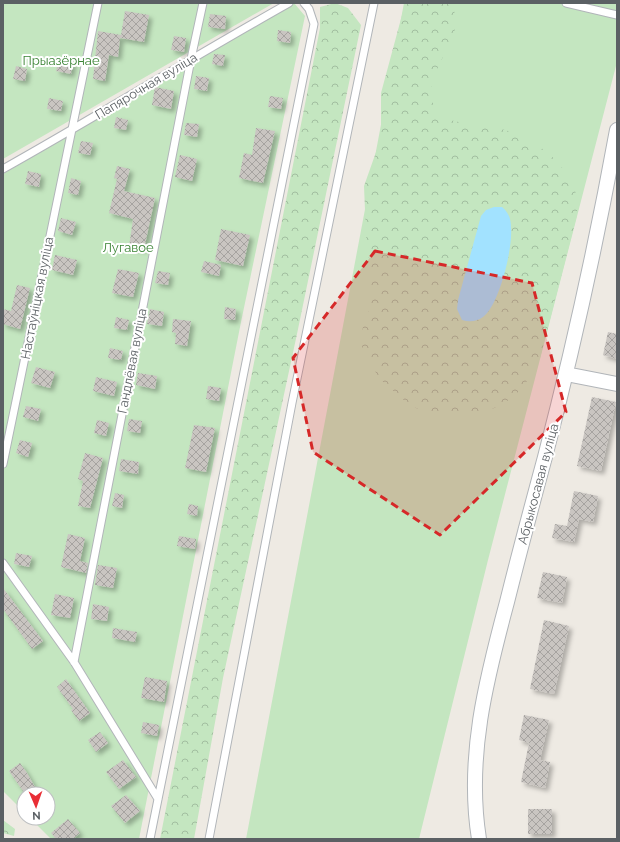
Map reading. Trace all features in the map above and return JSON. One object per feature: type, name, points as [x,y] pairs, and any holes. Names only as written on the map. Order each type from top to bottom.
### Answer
[{"type":"street","name":"Абрыкосавая вуліца","points":[[479,839],[474,780],[475,753],[483,700],[566,374],[602,213],[617,130]]},
{"type":"street","points":[[566,374],[617,384]]},
{"type":"lane","name":"Настаўніцкая вуліца","points":[[3,464],[70,132],[98,3]]},
{"type":"lane","name":"Гандлёвая вуліца","points":[[74,662],[203,3]]},
{"type":"lane","name":"Папярочная вуліца","points":[[3,169],[70,132],[191,59],[289,3]]},
{"type":"lane","points":[[150,839],[314,24],[309,9],[304,3]]},
{"type":"lane","points":[[209,839],[292,403],[374,3]]},
{"type":"lane","points":[[566,3],[617,15]]},
{"type":"lane","points":[[3,563],[74,662],[158,798]]},
{"type":"highlighted area","points":[[375,251],[532,283],[566,412],[440,535],[313,452],[293,358]]},
{"type":"green space","name":"Прыазёрнае","points":[[3,3],[274,3],[3,159]]},
{"type":"green space","name":"Лугавое","points":[[294,3],[305,16],[241,322],[139,839],[51,839],[38,826],[56,826],[56,786],[16,786],[16,804],[3,791],[3,174]]},
{"type":"green space","points":[[335,3],[348,8],[361,25],[297,334],[223,678],[194,839],[160,839],[320,28],[320,7]]},
{"type":"green space","points":[[404,3],[617,3],[617,62],[488,560],[419,839],[246,839]]},
{"type":"green space","points":[[452,3],[456,21],[454,34],[438,66],[431,89],[432,99],[436,109],[448,119],[456,122],[490,126],[511,132],[536,144],[547,152],[566,172],[572,184],[577,197],[577,215],[540,358],[524,386],[512,398],[497,407],[483,412],[449,416],[421,411],[405,401],[380,379],[364,354],[361,342],[363,326],[369,310],[371,285],[366,235],[364,186],[381,138],[381,93],[405,4]]},
{"type":"green space","points":[[3,820],[15,829],[14,836],[3,833]]},
{"type":"water","points":[[494,207],[502,207],[508,214],[511,222],[510,249],[504,276],[489,311],[483,317],[475,321],[462,320],[457,309],[458,300],[481,216],[486,210]]},
{"type":"building","points":[[125,11],[149,15],[144,42],[120,38],[118,57],[109,55],[105,81],[93,79],[98,31],[121,35]]},
{"type":"building","points":[[210,14],[226,16],[225,29],[208,27]]},
{"type":"building","points":[[278,30],[291,32],[290,43],[277,41]]},
{"type":"building","points":[[174,36],[186,38],[184,52],[171,50]]},
{"type":"building","points":[[214,54],[225,55],[223,66],[212,64]]},
{"type":"building","points":[[59,58],[73,61],[71,74],[56,71]]},
{"type":"building","points":[[16,66],[27,69],[25,81],[13,79]]},
{"type":"building","points":[[196,76],[209,78],[207,91],[194,89]]},
{"type":"building","points":[[155,87],[174,91],[171,109],[152,105]]},
{"type":"building","points":[[270,96],[283,98],[281,109],[268,107]]},
{"type":"building","points":[[49,98],[63,101],[61,111],[47,109]]},
{"type":"building","points":[[116,117],[128,120],[126,130],[114,128]]},
{"type":"building","points":[[186,123],[199,124],[197,137],[184,135]]},
{"type":"building","points":[[256,128],[275,131],[263,183],[239,178],[244,153],[252,155]]},
{"type":"building","points":[[81,141],[93,143],[90,155],[78,153]]},
{"type":"building","points":[[180,155],[197,159],[192,181],[175,177]]},
{"type":"building","points":[[117,166],[130,169],[124,191],[155,198],[144,249],[129,247],[133,219],[109,213],[117,179],[114,178]]},
{"type":"building","points":[[28,171],[41,174],[39,187],[25,184]]},
{"type":"building","points":[[71,178],[81,181],[78,195],[68,193]]},
{"type":"building","points":[[61,218],[76,222],[72,235],[58,231]]},
{"type":"building","points":[[221,229],[250,235],[243,266],[215,260]]},
{"type":"building","points":[[55,255],[77,260],[73,275],[52,270]]},
{"type":"building","points":[[204,261],[221,265],[219,276],[201,272]]},
{"type":"building","points":[[118,269],[139,273],[133,297],[112,293]]},
{"type":"building","points":[[158,271],[170,273],[168,285],[155,283]]},
{"type":"building","points":[[17,285],[30,288],[20,329],[3,324],[3,309],[11,311]]},
{"type":"building","points":[[225,307],[236,309],[235,320],[224,319]]},
{"type":"building","points":[[150,309],[164,312],[162,326],[147,324]]},
{"type":"building","points":[[116,317],[129,320],[127,330],[114,328]]},
{"type":"building","points":[[173,319],[191,321],[187,346],[175,344],[176,333],[172,332]]},
{"type":"building","points":[[608,332],[617,334],[617,359],[603,355]]},
{"type":"building","points":[[110,348],[123,351],[121,360],[108,358]]},
{"type":"building","points":[[36,367],[55,372],[50,388],[31,383]]},
{"type":"building","points":[[138,373],[157,376],[155,389],[136,385]]},
{"type":"building","points":[[96,377],[117,382],[114,396],[93,391]]},
{"type":"building","points":[[208,386],[221,388],[219,401],[206,399]]},
{"type":"building","points":[[592,397],[616,402],[601,471],[577,466]]},
{"type":"building","points":[[26,406],[41,409],[38,421],[23,417]]},
{"type":"building","points":[[129,419],[142,421],[140,433],[127,431]]},
{"type":"building","points":[[97,420],[109,423],[106,436],[94,433]]},
{"type":"building","points":[[194,425],[215,428],[206,472],[185,468]]},
{"type":"building","points":[[20,440],[32,443],[28,457],[16,453]]},
{"type":"building","points":[[85,453],[103,458],[90,508],[78,506],[83,481],[78,479]]},
{"type":"building","points":[[121,459],[139,462],[138,474],[119,471]]},
{"type":"building","points":[[574,491],[598,496],[593,522],[579,519],[574,542],[552,538],[555,524],[567,526]]},
{"type":"building","points":[[115,493],[124,495],[122,508],[112,506]]},
{"type":"building","points":[[189,504],[198,506],[197,516],[187,514]]},
{"type":"building","points":[[68,534],[85,538],[80,561],[88,563],[86,573],[61,567]]},
{"type":"building","points":[[179,536],[196,539],[195,549],[177,546]]},
{"type":"building","points":[[16,553],[32,556],[29,567],[14,564]]},
{"type":"building","points":[[98,565],[117,568],[113,588],[95,585]]},
{"type":"building","points":[[543,572],[567,577],[562,603],[537,598]]},
{"type":"building","points":[[3,588],[43,641],[32,649],[3,609]]},
{"type":"building","points":[[55,594],[74,598],[70,618],[51,615]]},
{"type":"building","points":[[93,604],[109,607],[107,621],[91,619]]},
{"type":"building","points":[[544,620],[569,626],[554,694],[530,689]]},
{"type":"building","points":[[113,628],[137,632],[135,642],[112,638]]},
{"type":"building","points":[[145,677],[167,681],[164,702],[141,698]]},
{"type":"building","points":[[66,679],[90,713],[79,721],[71,710],[73,709],[57,687]]},
{"type":"building","points":[[524,715],[549,720],[540,760],[550,762],[545,788],[521,782],[529,743],[519,740]]},
{"type":"building","points":[[143,722],[159,725],[157,736],[141,733]]},
{"type":"building","points":[[100,732],[108,743],[96,752],[88,740]]},
{"type":"building","points":[[123,760],[136,777],[119,789],[106,772]]},
{"type":"building","points":[[20,763],[34,786],[19,786],[9,771]]},
{"type":"building","points":[[126,795],[140,811],[125,823],[111,806]]},
{"type":"building","points":[[528,809],[552,809],[552,834],[528,834]]},
{"type":"building","points":[[68,819],[80,833],[73,839],[56,839],[51,833]]}]
